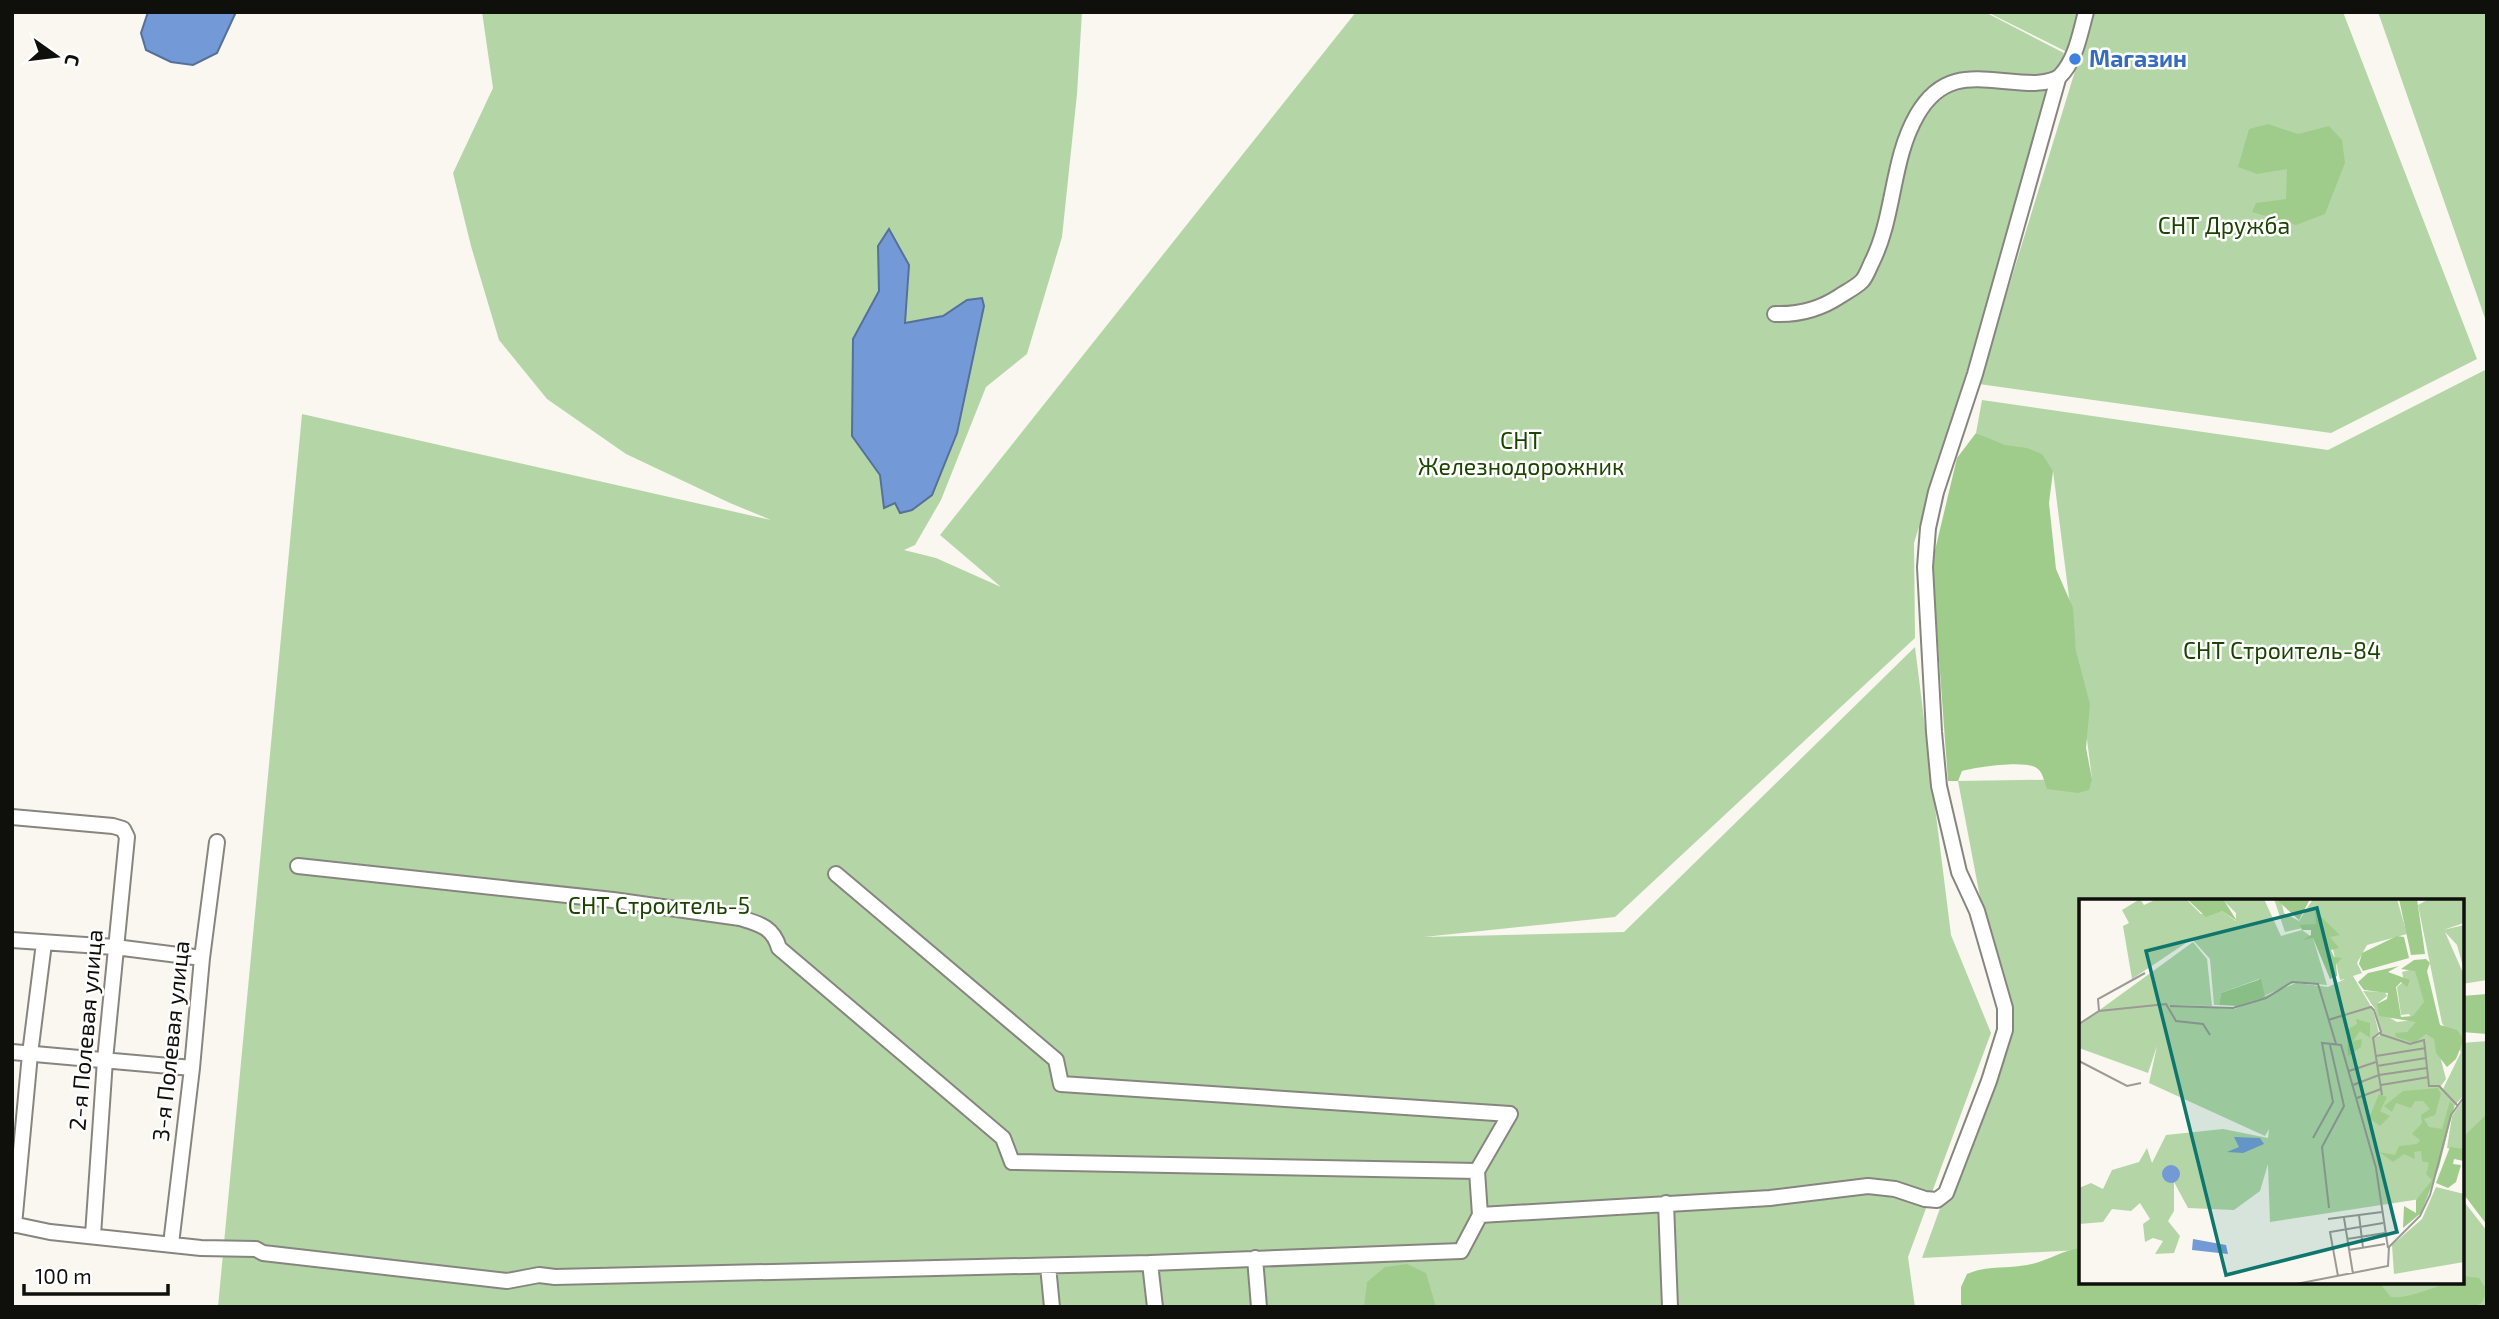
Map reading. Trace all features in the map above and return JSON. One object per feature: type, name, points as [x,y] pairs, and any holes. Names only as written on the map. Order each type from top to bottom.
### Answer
[{"type":"street","points":[[1480,1215],[1770,1198],[1868,1186],[1895,1189],[1925,1199],[1937,1200],[1946,1193],[1989,1081],[2005,1030],[2005,1008],[1977,911],[1959,872],[1939,786],[1925,567],[1928,528],[1936,492],[1975,374],[2057,79],[2067,68],[2086,12]]},
{"type":"street","points":[[1774,314],[1791,315],[1823,307],[1862,281],[1882,241],[1904,147],[1916,116],[1931,93],[1952,81],[1974,79],[2008,83],[2057,79]]},
{"type":"street","name":"2-я Полевая улица","points":[[12,817],[113,826],[123,829],[127,837],[105,1059],[93,1235]]},
{"type":"street","name":"3-я Полевая улица","points":[[172,1244],[217,842]]},
{"type":"street","points":[[298,866],[612,900],[740,918],[757,923],[768,928],[776,937],[779,948],[1003,1138],[1012,1162],[1477,1171]]},
{"type":"street","points":[[44,943],[13,1224],[50,1232],[225,1250],[256,1249],[263,1253],[507,1281],[539,1275],[555,1277],[1150,1264],[1461,1251],[1480,1215],[1477,1171],[1510,1114],[1061,1084],[1056,1060],[836,874]]},
{"type":"street","points":[[12,940],[115,947],[202,958]]},
{"type":"street","points":[[12,1052],[192,1068]]},
{"type":"street","points":[[1666,1203],[1670,1307]]},
{"type":"street","points":[[1255,1258],[1259,1307]]},
{"type":"street","points":[[1150,1264],[1155,1307]]},
{"type":"street","points":[[1048,1266],[1052,1307]]},
{"type":"green space","points":[[482,12],[1082,12],[1077,94],[1062,237],[1027,354],[986,387],[941,500],[915,545],[904,550],[936,558],[1001,587],[940,535],[1356,12],[1985,12],[2064,53],[1914,543],[1915,638],[1615,917],[1424,937],[1624,932],[1915,647],[1951,935],[1991,1033],[1908,1257],[1915,1307],[218,1307],[302,414],[771,520],[626,454],[547,399],[499,340],[453,173],[493,88]]},
{"type":"green space","name":"СНТ Дружба","points":[[1987,12],[2343,12],[2477,359],[2331,433],[1979,384],[2079,58]]},
{"type":"green space","points":[[2378,12],[2487,12],[2487,324]]},
{"type":"green space","points":[[2268,124],[2298,134],[2329,126],[2342,140],[2345,163],[2325,214],[2296,225],[2252,212],[2256,203],[2286,199],[2287,169],[2257,174],[2238,167],[2249,129]]},
{"type":"green space","name":"СНТ Строитель-84","points":[[2487,369],[2487,980],[2464,984],[2464,899],[2079,899],[2079,1250],[1922,1258],[2005,1029],[1958,781],[2092,779],[2053,471],[1976,433],[1982,400],[2328,450]]},
{"type":"green space","points":[[1976,433],[2005,445],[2027,448],[2042,454],[2053,471],[2049,503],[2056,569],[2073,608],[2076,651],[2090,704],[2086,748],[2092,779],[2089,790],[2078,793],[2047,789],[2040,771],[2024,765],[1969,769],[1962,771],[1958,781],[1948,781],[1932,563],[1957,458]]},
{"type":"green space","points":[[2487,994],[2487,1034],[2464,1032],[2464,996]]},
{"type":"green space","points":[[2487,1041],[2487,1117],[2464,1140],[2464,1043]]},
{"type":"green space","points":[[2487,1114],[2487,1225],[2464,1195],[2464,1136]]},
{"type":"green space","points":[[2464,1202],[2487,1231],[2487,1307],[2367,1307],[2378,1284],[2464,1284]]},
{"type":"green space","points":[[2079,1248],[2079,1284],[2382,1284],[2391,1297],[2400,1297],[2448,1284],[2464,1284],[2464,1276],[2479,1278],[2487,1290],[2482,1303],[2474,1307],[1961,1307],[1961,1287],[1967,1274],[1982,1269],[2034,1263]]},
{"type":"green space","points":[[1407,1264],[1426,1273],[1436,1307],[1364,1307],[1367,1282],[1385,1267]]},
{"type":"water","points":[[148,12],[236,12],[217,53],[193,65],[171,62],[146,50],[141,33]]},
{"type":"water","points":[[889,229],[909,265],[905,323],[943,316],[967,300],[982,298],[984,306],[957,433],[932,495],[912,510],[900,513],[895,503],[884,508],[880,475],[852,436],[853,339],[879,291],[878,246]]},
{"type":"place","name":"Магазин","points":[[2075,59]]},
{"type":"park label","name":"СНТ Железнодорожник","points":[[1521,454]]},
{"type":"park label","name":"СНТ Строитель-5","points":[[659,906]]}]
